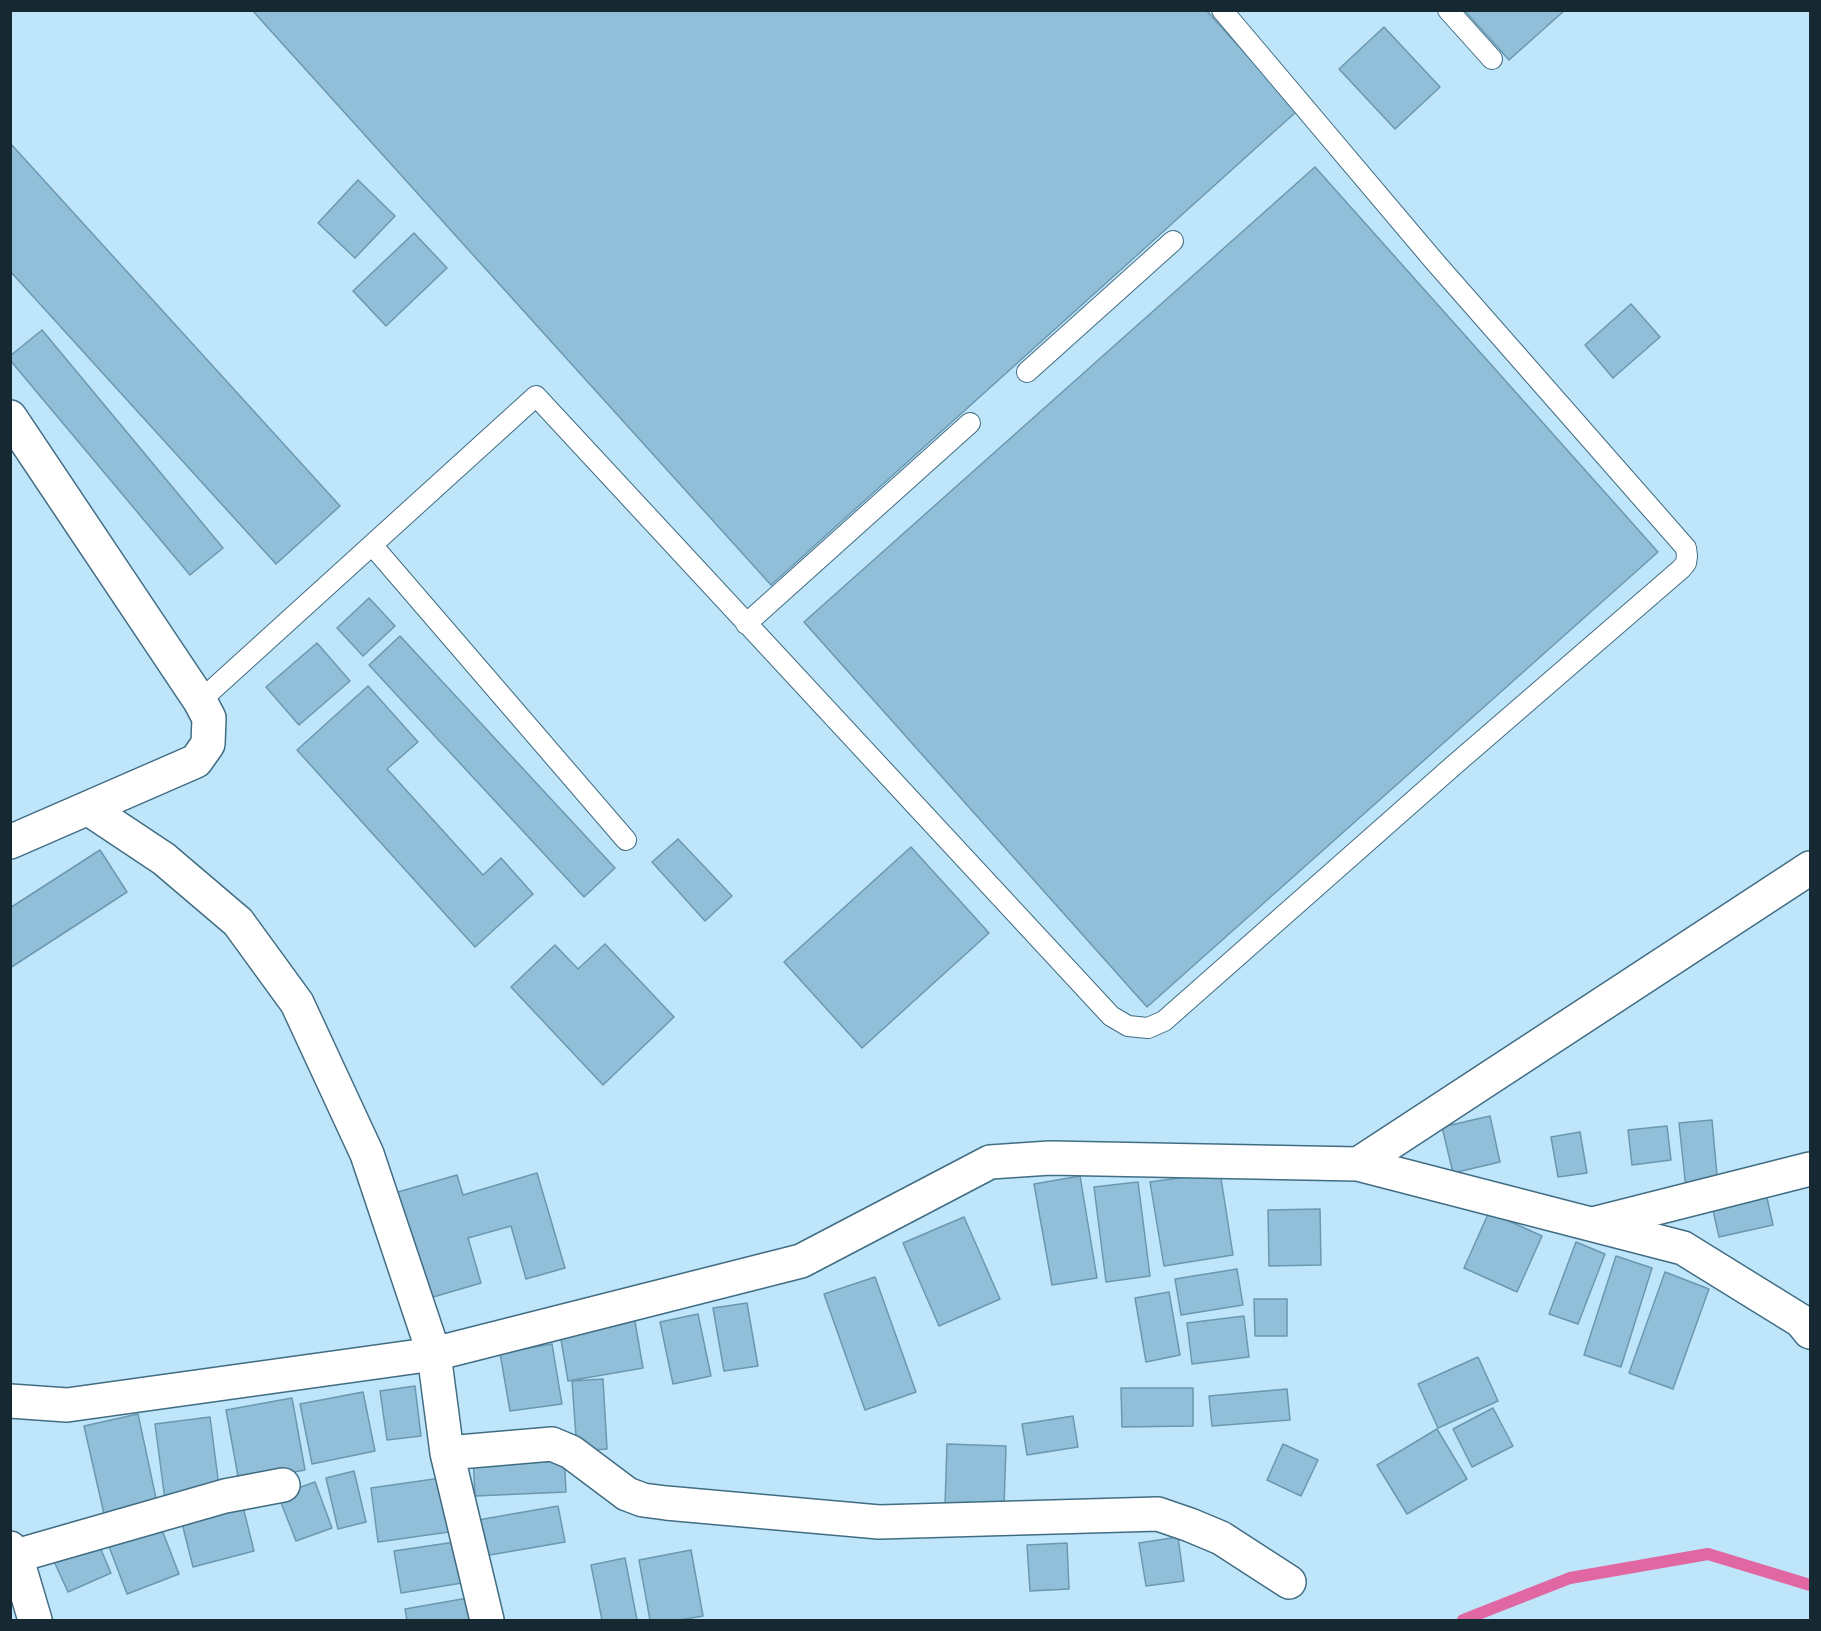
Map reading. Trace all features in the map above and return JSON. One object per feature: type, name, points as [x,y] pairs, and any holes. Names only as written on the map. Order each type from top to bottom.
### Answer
[{"type":"street","points":[[10,417],[200,701],[209,718],[208,744],[196,761],[10,842]]},
{"type":"street","points":[[88,809],[164,859],[238,922],[297,1003],[367,1154],[434,1354],[447,1453],[487,1620]]},
{"type":"street","points":[[1358,1164],[1810,868]]},
{"type":"street","points":[[10,1401],[68,1405],[434,1354],[801,1261],[990,1162],[1050,1158],[1358,1164],[1683,1248],[1807,1324]]},
{"type":"street","points":[[1593,1224],[1810,1169]]},
{"type":"street","points":[[447,1453],[552,1444],[571,1452],[627,1494],[643,1500],[879,1522],[1158,1514],[1221,1538],[1289,1582]]},
{"type":"street","points":[[35,1620],[13,1552],[225,1496],[283,1485]]},
{"type":"lane","points":[[200,701],[536,396],[1111,1016],[1128,1026],[1148,1028],[1164,1021],[1681,568],[1686,563],[1687,556],[1686,548],[1436,262],[1222,10]]},
{"type":"lane","points":[[1448,10],[1492,59]]},
{"type":"lane","points":[[1027,372],[1173,241]]},
{"type":"lane","points":[[746,624],[970,423]]},
{"type":"lane","points":[[372,545],[626,840]]},
{"type":"building","points":[[252,10],[1206,10],[1297,111],[771,585]]},
{"type":"building","points":[[1464,10],[1565,10],[1509,60]]},
{"type":"building","points":[[1384,27],[1440,87],[1395,129],[1339,69]]},
{"type":"building","points":[[10,143],[340,506],[276,564],[10,271]]},
{"type":"building","points":[[1315,167],[1658,552],[1147,1007],[804,622]]},
{"type":"building","points":[[358,180],[395,216],[355,258],[318,223]]},
{"type":"building","points":[[414,233],[447,268],[386,326],[353,291]]},
{"type":"building","points":[[1631,304],[1660,337],[1613,378],[1585,345]]},
{"type":"building","points":[[42,330],[223,548],[190,575],[10,360],[10,356]]},
{"type":"building","points":[[369,598],[395,626],[363,656],[337,628]]},
{"type":"building","points":[[400,636],[615,868],[584,897],[369,665]]},
{"type":"building","points":[[317,643],[350,681],[299,725],[266,687]]},
{"type":"building","points":[[368,686],[418,742],[387,769],[483,875],[501,858],[533,894],[475,947],[297,750]]},
{"type":"building","points":[[678,839],[732,896],[705,921],[652,862]]},
{"type":"building","points":[[911,847],[989,933],[862,1048],[784,962]]},
{"type":"building","points":[[100,850],[127,892],[10,968],[10,908]]},
{"type":"building","points":[[605,944],[674,1017],[603,1085],[511,987],[555,945],[578,969]]},
{"type":"building","points":[[1490,1116],[1500,1162],[1453,1173],[1442,1127]]},
{"type":"building","points":[[1712,1120],[1718,1186],[1686,1189],[1679,1123]]},
{"type":"building","points":[[1667,1126],[1671,1160],[1632,1165],[1628,1130]]},
{"type":"building","points":[[1580,1132],[1587,1173],[1558,1177],[1551,1137]]},
{"type":"building","points":[[1220,1172],[1233,1255],[1164,1266],[1150,1182]]},
{"type":"building","points":[[537,1173],[565,1268],[526,1279],[511,1226],[468,1238],[481,1283],[423,1300],[391,1194],[457,1175],[463,1195]]},
{"type":"building","points":[[1080,1176],[1097,1278],[1052,1285],[1034,1184]]},
{"type":"building","points":[[1138,1182],[1150,1276],[1106,1282],[1094,1187]]},
{"type":"building","points":[[1765,1189],[1773,1225],[1719,1237],[1711,1201]]},
{"type":"building","points":[[1320,1209],[1321,1265],[1269,1266],[1268,1210]]},
{"type":"building","points":[[1489,1212],[1542,1236],[1517,1292],[1464,1268]]},
{"type":"building","points":[[964,1217],[1000,1299],[939,1326],[903,1243]]},
{"type":"building","points":[[1576,1242],[1605,1254],[1578,1324],[1549,1314]]},
{"type":"building","points":[[1616,1256],[1652,1268],[1621,1367],[1584,1355]]},
{"type":"building","points":[[1237,1269],[1243,1305],[1181,1315],[1175,1279]]},
{"type":"building","points":[[1665,1272],[1709,1289],[1673,1389],[1629,1373]]},
{"type":"building","points":[[875,1277],[916,1392],[865,1410],[824,1294]]},
{"type":"building","points":[[1169,1292],[1180,1355],[1146,1362],[1135,1298]]},
{"type":"building","points":[[1254,1299],[1287,1299],[1287,1336],[1255,1336]]},
{"type":"building","points":[[747,1303],[758,1366],[724,1371],[713,1308]]},
{"type":"building","points":[[698,1314],[711,1376],[673,1384],[660,1322]]},
{"type":"building","points":[[634,1316],[643,1368],[568,1381],[559,1328]]},
{"type":"building","points":[[1244,1316],[1249,1357],[1192,1364],[1187,1323]]},
{"type":"building","points":[[552,1344],[562,1404],[510,1411],[500,1353]]},
{"type":"building","points":[[1478,1357],[1498,1401],[1438,1428],[1418,1384]]},
{"type":"building","points":[[603,1379],[607,1449],[577,1451],[572,1381]]},
{"type":"building","points":[[415,1386],[421,1436],[387,1440],[380,1391]]},
{"type":"building","points":[[1121,1388],[1193,1388],[1193,1426],[1122,1427]]},
{"type":"building","points":[[1287,1389],[1290,1420],[1212,1426],[1209,1396]]},
{"type":"building","points":[[363,1392],[375,1451],[312,1464],[300,1404]]},
{"type":"building","points":[[292,1398],[305,1470],[239,1482],[226,1410]]},
{"type":"building","points":[[1493,1408],[1513,1446],[1472,1467],[1453,1429]]},
{"type":"building","points":[[138,1414],[157,1503],[104,1514],[84,1426]]},
{"type":"building","points":[[1073,1416],[1078,1447],[1027,1455],[1022,1424]]},
{"type":"building","points":[[210,1417],[220,1494],[165,1500],[155,1424]]},
{"type":"building","points":[[1437,1429],[1467,1479],[1407,1514],[1377,1465]]},
{"type":"building","points":[[947,1444],[1006,1446],[1004,1508],[945,1505]]},
{"type":"building","points":[[1283,1444],[1318,1460],[1301,1496],[1267,1480]]},
{"type":"building","points":[[564,1452],[566,1492],[475,1496],[473,1457]]},
{"type":"building","points":[[354,1471],[366,1522],[338,1529],[326,1478]]},
{"type":"building","points":[[448,1477],[456,1531],[378,1542],[371,1488]]},
{"type":"building","points":[[315,1482],[332,1528],[296,1541],[278,1495]]},
{"type":"building","points":[[241,1499],[254,1551],[193,1567],[180,1515]]},
{"type":"building","points":[[558,1506],[565,1542],[484,1556],[478,1520]]},
{"type":"building","points":[[157,1517],[179,1574],[127,1594],[105,1536]]},
{"type":"building","points":[[1178,1537],[1184,1581],[1146,1586],[1139,1543]]},
{"type":"building","points":[[96,1538],[111,1573],[68,1592],[52,1557]]},
{"type":"building","points":[[462,1541],[468,1582],[401,1593],[394,1551]]},
{"type":"building","points":[[1067,1543],[1069,1589],[1030,1591],[1027,1545]]},
{"type":"building","points":[[691,1550],[703,1616],[680,1620],[650,1620],[639,1560]]},
{"type":"building","points":[[625,1558],[637,1620],[602,1620],[591,1565]]},
{"type":"building","points":[[468,1598],[472,1620],[407,1620],[405,1609]]},
{"type":"waterway","points":[[1463,1620],[1570,1578],[1708,1554],[1810,1585]]}]
